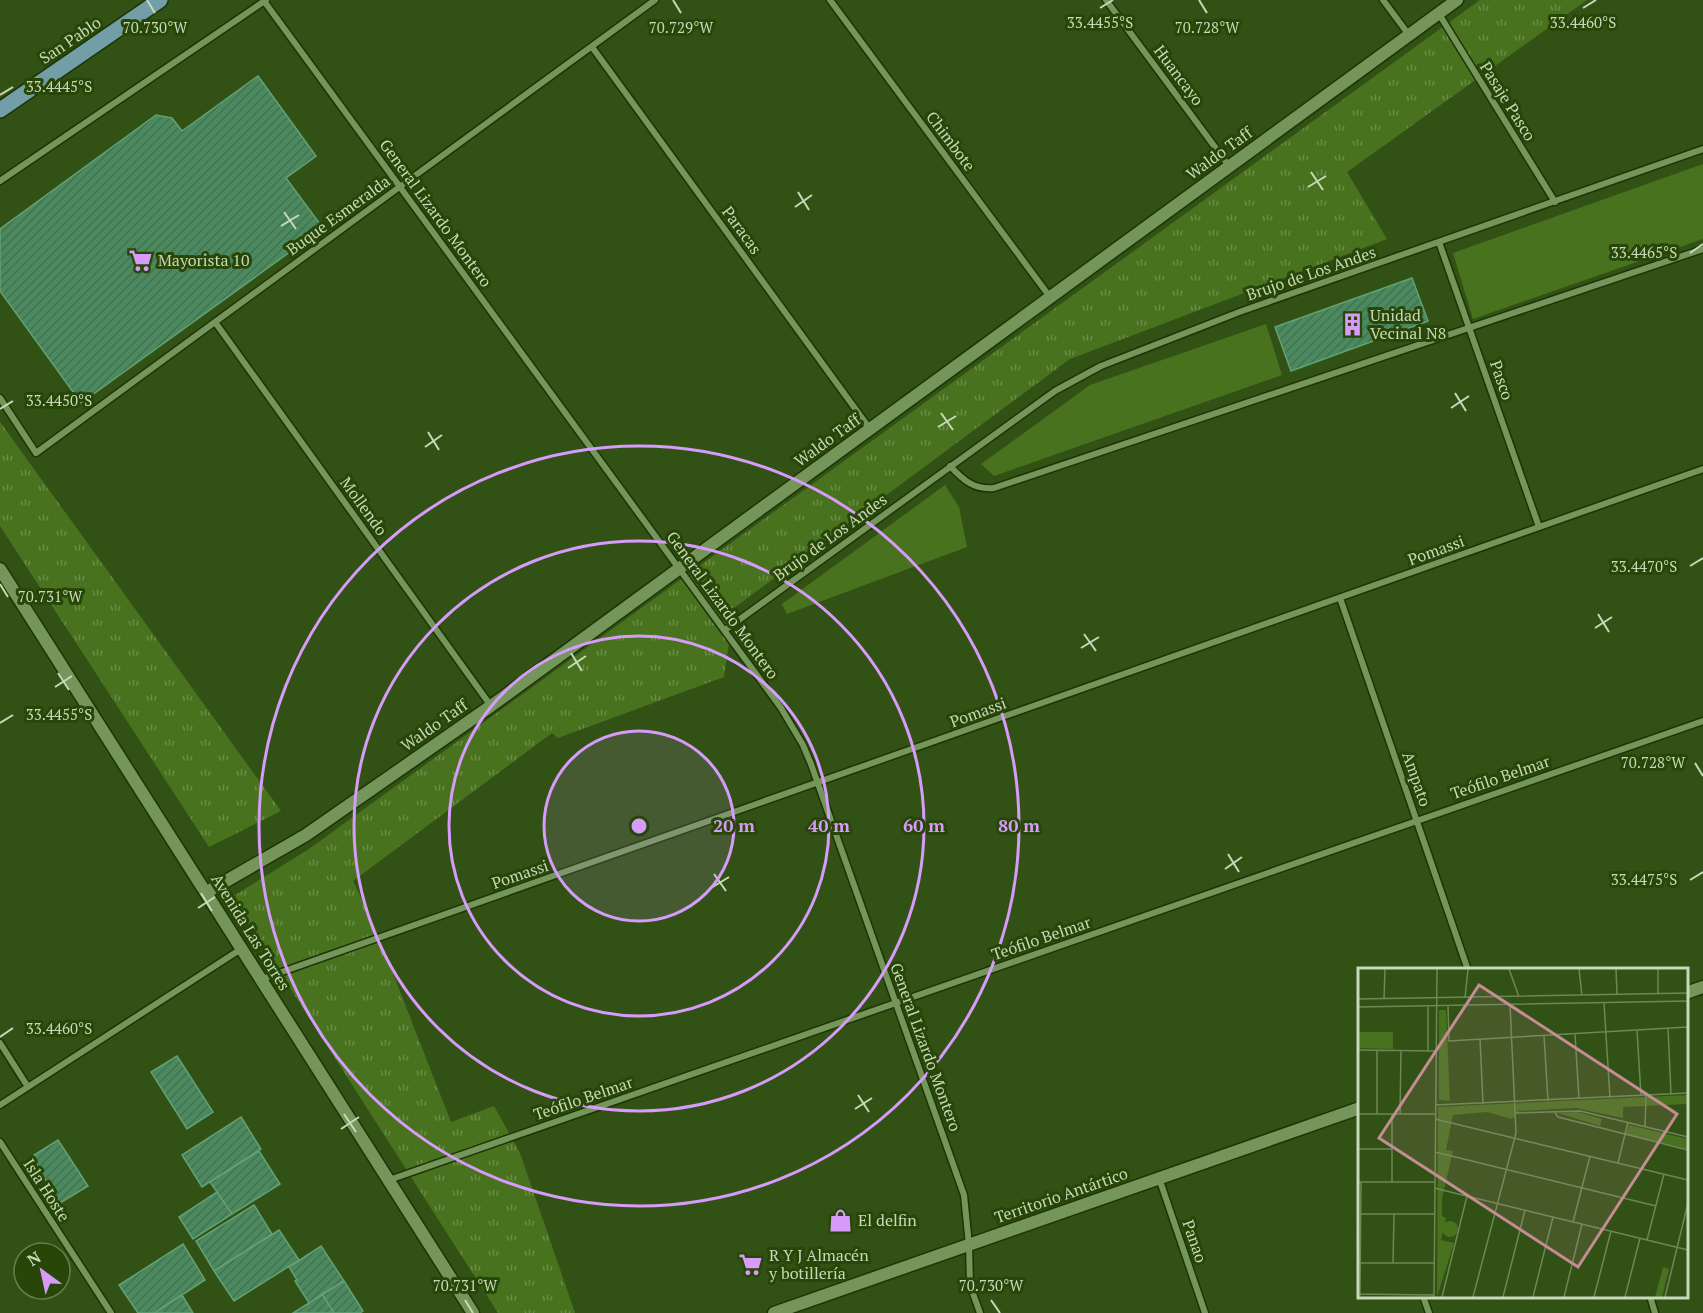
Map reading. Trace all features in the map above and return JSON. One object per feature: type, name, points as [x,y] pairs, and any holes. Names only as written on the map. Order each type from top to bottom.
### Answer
[{"type":"main road","name":"San Pablo","points":[[0,110],[160,0]]},
{"type":"street","name":"Buque Esmeralda","points":[[0,398],[36,453],[655,0]]},
{"type":"street","name":"Chimbote","points":[[830,0],[1050,297]]},
{"type":"street","name":"Huancayo","points":[[1106,0],[1230,166]]},
{"type":"street","points":[[1383,0],[1409,35]]},
{"type":"street","name":"Waldo Taff","points":[[207,892],[306,835],[491,706],[1458,0]]},
{"type":"street","points":[[0,181],[265,1]]},
{"type":"street","name":"General Lizardo Montero","points":[[265,1],[793,726],[818,783],[964,1196],[970,1285],[980,1313]]},
{"type":"street","name":"Pasaje Pasco","points":[[1439,14],[1555,202]]},
{"type":"street","name":"Paracas","points":[[592,46],[870,429]]},
{"type":"street","name":"Brujo de Los Andes","points":[[725,630],[1054,391],[1101,366],[1242,312],[1703,149]]},
{"type":"street","name":"Pasco","points":[[1439,242],[1539,528]]},
{"type":"street","points":[[950,466],[968,483],[976,487],[994,488],[1703,249]]},
{"type":"street","name":"Mollendo","points":[[215,322],[491,706]]},
{"type":"street","name":"Pomassi","points":[[262,979],[1703,469]]},
{"type":"street","name":"Avenida Las Torres","points":[[0,569],[473,1313]]},
{"type":"street","name":"Ampato","points":[[1340,598],[1468,968]]},
{"type":"street","name":"Teófilo Belmar","points":[[389,1180],[1703,721]]},
{"type":"street","points":[[0,1105],[242,948]]},
{"type":"street","points":[[1688,992],[1703,987]]},
{"type":"street","points":[[0,1043],[28,1087]]},
{"type":"street","name":"Territorio Antártico","points":[[774,1313],[1358,1109]]},
{"type":"street","name":"Isla Hoste","points":[[0,1142],[111,1313]]},
{"type":"street","name":"Panao","points":[[1159,1178],[1205,1313]]},
{"type":"street","points":[[1424,1298],[1429,1313]]},
{"type":"street","points":[[1651,1298],[1655,1313]]},
{"type":"green space","points":[[1480,0],[1587,0],[1347,172],[1387,239],[1070,359],[734,608],[724,677],[558,738],[552,733],[353,881],[374,925],[451,1122],[494,1106],[520,1153],[575,1313],[498,1313],[232,897],[309,849]]},
{"type":"green space","points":[[1703,164],[1703,239],[1473,319],[1453,253]]},
{"type":"green space","points":[[1266,324],[1282,375],[994,476],[981,464],[1090,385]]},
{"type":"green space","points":[[0,422],[281,811],[209,847],[0,526]]},
{"type":"green space","points":[[945,485],[959,507],[967,547],[787,614],[782,604]]},
{"type":"building","name":"Mayorista 10","points":[[258,76],[316,156],[286,178],[323,228],[81,403],[0,291],[0,229],[156,115],[172,118],[182,131]]},
{"type":"building","name":"Unidad Vecinal N8","points":[[1412,278],[1428,321],[1291,371],[1275,327]]},
{"type":"building","points":[[177,1056],[213,1112],[187,1129],[151,1072]]},
{"type":"building","points":[[241,1117],[261,1149],[202,1187],[182,1155]]},
{"type":"building","points":[[58,1140],[88,1186],[60,1203],[31,1157]]},
{"type":"building","points":[[259,1151],[280,1184],[232,1214],[210,1182]]},
{"type":"building","points":[[217,1192],[232,1214],[193,1239],[179,1217]]},
{"type":"building","points":[[254,1205],[272,1234],[214,1271],[196,1241]]},
{"type":"building","points":[[279,1230],[299,1260],[234,1301],[214,1271]]},
{"type":"building","points":[[183,1244],[205,1280],[154,1313],[138,1313],[119,1285]]},
{"type":"building","points":[[321,1246],[344,1281],[309,1303],[289,1267]]},
{"type":"building","points":[[344,1281],[363,1311],[360,1313],[334,1313],[322,1294]]},
{"type":"building","points":[[322,1294],[334,1313],[293,1313],[309,1303]]},
{"type":"building","points":[[182,1295],[193,1313],[154,1313]]},
{"type":"place","name":"Mayorista 10","points":[[140,260]]},
{"type":"place","name":"Unidad Vecinal N8","points":[[1352,324]]},
{"type":"place","name":"El delfin","points":[[840,1220]]},
{"type":"place","name":"R Y J Almacén y botillería","points":[[751,1264]]}]
